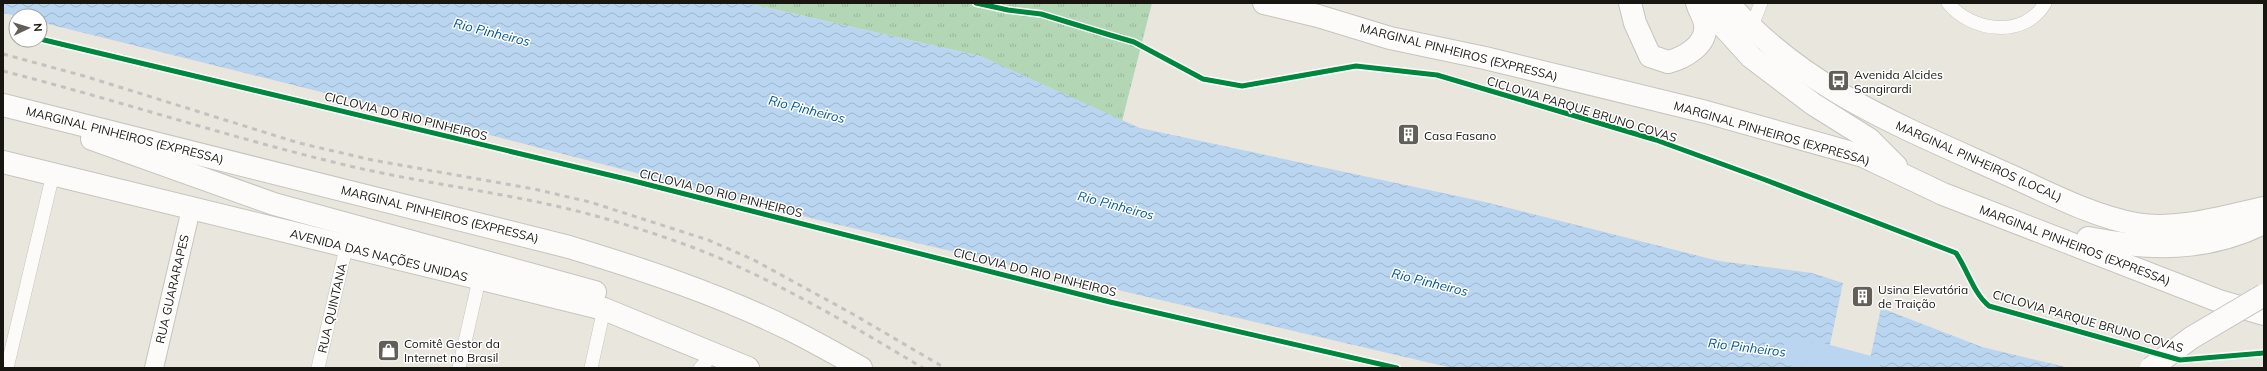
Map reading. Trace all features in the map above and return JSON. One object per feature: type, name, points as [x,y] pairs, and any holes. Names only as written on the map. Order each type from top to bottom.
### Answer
[{"type":"highway","name":"MARGINAL PINHEIROS (EXPRESSA)","points":[[1264,3],[1390,38],[1485,58],[1706,112],[1863,156],[1943,194],[2037,229],[2219,301],[2264,314]]},
{"type":"highway","points":[[1630,3],[1635,23],[1650,56],[1668,62],[1691,53],[1702,38],[1705,25],[1697,3]]},
{"type":"highway","points":[[1702,3],[1751,57],[1814,104],[1869,139],[1905,176]]},
{"type":"highway","name":"MARGINAL PINHEIROS (LOCAL)","points":[[1728,3],[1751,28],[1813,78],[1860,107],[2079,206],[2121,220],[2160,226],[2186,224],[2264,208]]},
{"type":"highway","name":"MARGINAL PINHEIROS (EXPRESSA)","points":[[8,106],[576,249],[650,272],[723,300],[791,330],[861,368]]},
{"type":"highway","points":[[8,106],[101,143],[274,204],[606,295],[690,343]]},
{"type":"highway","name":"AVENIDA DAS NAÇÕES UNIDAS","points":[[3,162],[346,248],[604,309],[748,368]]},
{"type":"highway","points":[[2037,229],[2116,244],[2155,248],[2212,242],[2239,234],[2264,223]]},
{"type":"highway","points":[[2151,368],[2190,338],[2264,295]]},
{"type":"street","points":[[1751,28],[1761,3]]},
{"type":"street","points":[[1948,3],[1966,20],[1993,28],[2025,22],[2040,12],[2045,3]]},
{"type":"street","points":[[7,368],[53,174]]},
{"type":"street","name":"RUA GUARARAPES","points":[[154,368],[191,209]]},
{"type":"street","name":"RUA QUINTANA","points":[[318,368],[346,248]]},
{"type":"street","points":[[459,368],[478,280]]},
{"type":"street","points":[[591,368],[604,309]]},
{"type":"street","points":[[700,368],[709,359],[720,356]]},
{"type":"green space","points":[[746,3],[1152,3],[1122,121],[980,56]]},
{"type":"water","points":[[3,3],[746,3],[980,56],[1140,128],[1485,202],[1719,261],[1812,273],[1843,283],[1825,368],[1452,368],[814,219],[385,108],[48,24],[48,8],[8,8],[8,14],[3,13]]},
{"type":"water","points":[[1881,308],[1982,347],[2070,368],[1868,368]]},
{"type":"waterway","name":"Rio Pinheiros","points":[[1793,353],[1827,357],[1868,368]]},
{"type":"railway","points":[[3,54],[84,76],[299,143],[372,160],[534,189],[590,202],[708,240],[752,259],[851,313],[945,368]]},
{"type":"railway","points":[[3,71],[333,162],[366,170],[497,194],[563,208],[650,232],[705,252],[763,278],[832,315],[923,368]]},
{"type":"cycle path","name":"CICLOVIA PARQUE BRUNO COVAS","points":[[976,3],[1008,10],[1041,14],[1134,42],[1203,79],[1242,86],[1356,66],[1437,75],[1656,140],[1763,179],[1956,253],[1979,295],[1989,306],[2180,360],[2264,353]]},
{"type":"cycle path","name":"CICLOVIA DO RIO PINHEIROS","points":[[48,41],[626,179],[1110,302],[1397,368]]},
{"type":"place","name":"Avenida Alcides Sangirardi","points":[[1838,81]]},
{"type":"place","name":"Casa Fasano","points":[[1408,135]]},
{"type":"place","name":"Usina Elevatória de Traição","points":[[1862,296]]},
{"type":"place","name":"Comitê Gestor da Internet no Brasil","points":[[388,350]]}]
